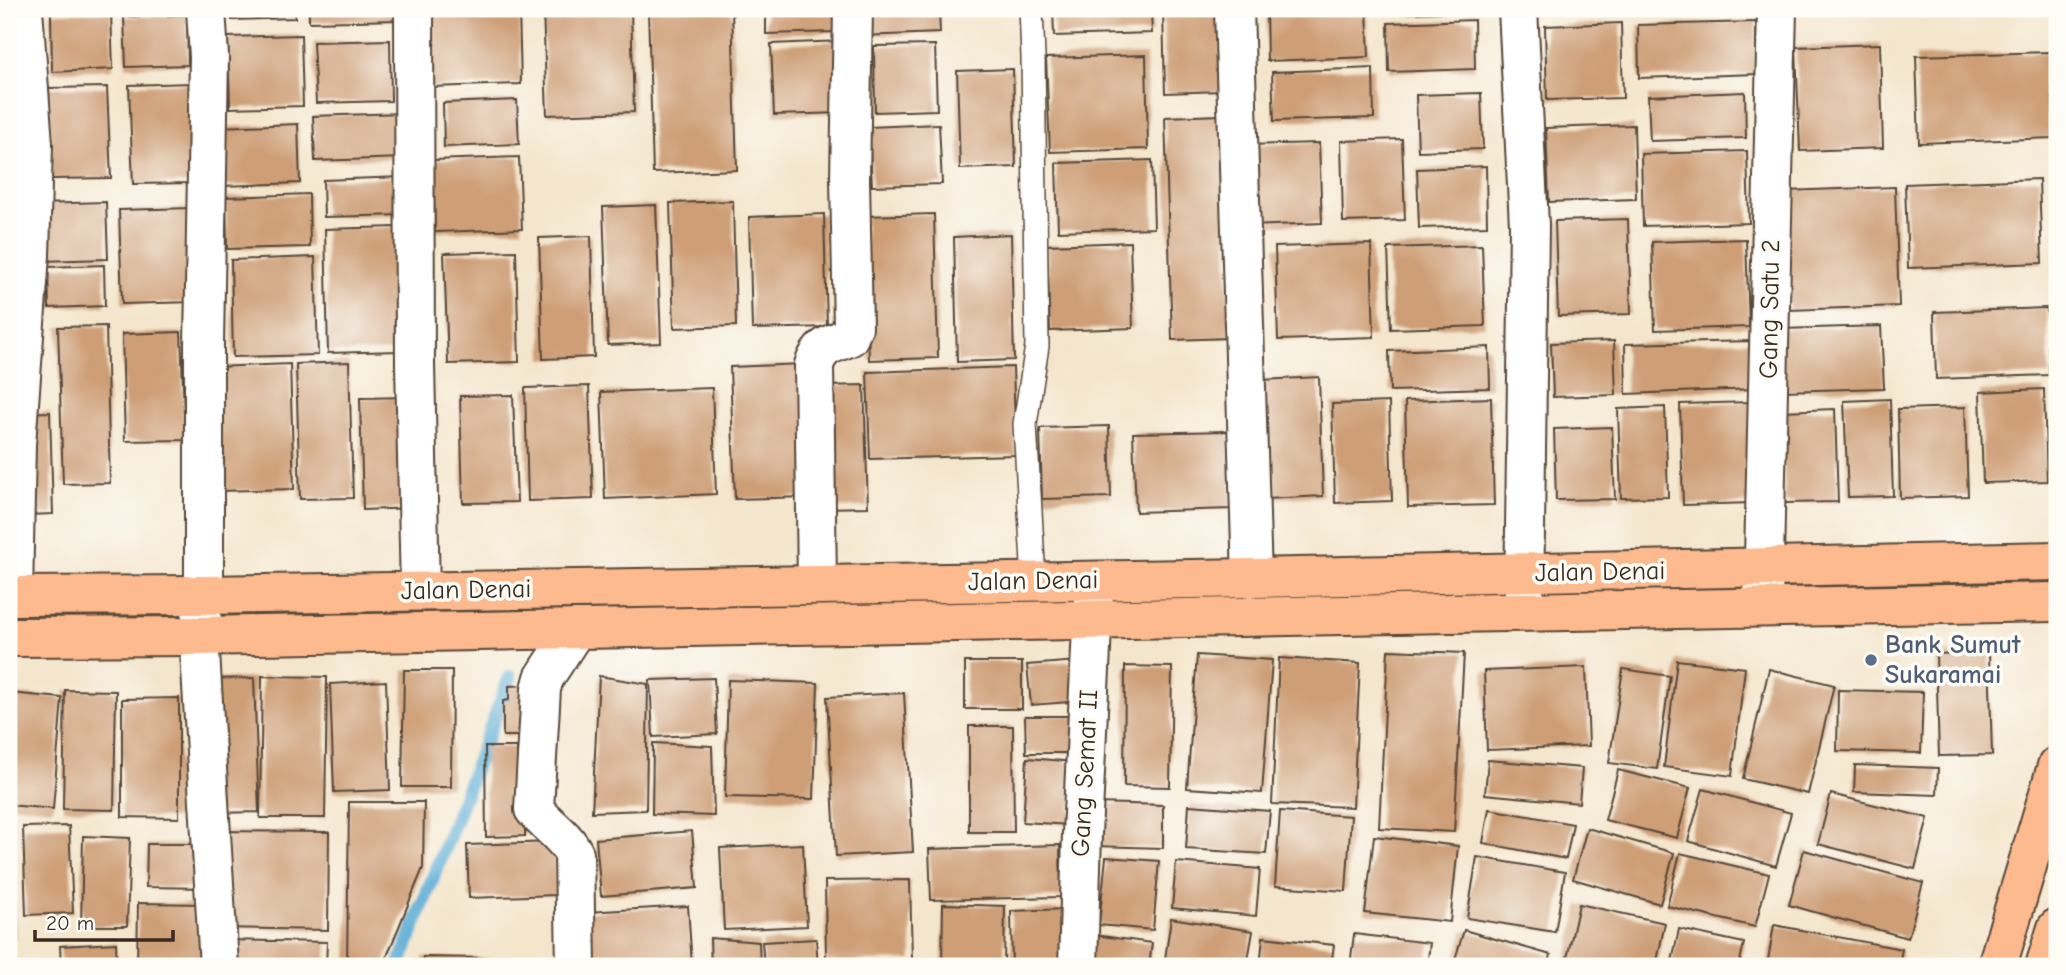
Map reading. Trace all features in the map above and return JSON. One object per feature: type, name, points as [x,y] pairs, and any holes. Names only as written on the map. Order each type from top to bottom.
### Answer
[{"type":"main road","name":"Jalan Denai","points":[[11,596],[1252,578],[2057,561]]},
{"type":"main road","points":[[576,629],[577,588]]},
{"type":"main road","name":"Jalan Denai","points":[[9,637],[199,636],[2057,602]]},
{"type":"main road","points":[[1997,966],[2057,766]]},
{"type":"main road","points":[[2045,966],[2057,928]]},
{"type":"street","points":[[11,596],[16,444],[30,255],[33,144],[23,9]]},
{"type":"street","points":[[206,9],[209,57],[204,344],[204,595],[199,636],[219,966]]},
{"type":"street","points":[[414,9],[415,364],[420,591]]},
{"type":"street","points":[[817,584],[814,365],[822,348],[849,337],[853,327],[850,179],[853,9]]},
{"type":"street","points":[[1234,9],[1252,578]]},
{"type":"street","points":[[1518,9],[1529,225],[1525,612]]},
{"type":"street","name":"Gang Satu 2","points":[[1762,608],[1777,9]]},
{"type":"street","name":"Gang Semat II","points":[[1078,966],[1094,580]]},
{"type":"street","points":[[576,629],[544,678],[541,689],[534,809],[544,821],[568,840],[574,854],[576,966]]},
{"type":"lane","points":[[1031,9],[1037,346],[1025,424],[1034,581]]},
{"type":"building","points":[[232,9],[295,9],[295,18],[232,20]]},
{"type":"building","points":[[309,9],[400,9],[400,20],[309,22]]},
{"type":"building","points":[[428,9],[519,9],[521,84],[431,87]]},
{"type":"building","points":[[543,9],[631,9],[634,112],[547,115]]},
{"type":"building","points":[[648,9],[732,9],[737,170],[653,173]]},
{"type":"building","points":[[766,9],[835,9],[836,32],[766,34]]},
{"type":"building","points":[[859,9],[939,9],[940,33],[860,36]]},
{"type":"building","points":[[1053,9],[1151,9],[1152,33],[1054,36]]},
{"type":"building","points":[[1163,9],[1219,9],[1222,91],[1165,93]]},
{"type":"building","points":[[1266,9],[1367,9],[1369,57],[1267,61]]},
{"type":"building","points":[[1387,9],[1478,9],[1478,11],[1387,14]]},
{"type":"building","points":[[1801,9],[1869,9],[1869,11],[1801,13]]},
{"type":"building","points":[[111,12],[113,69],[52,72],[51,13]]},
{"type":"building","points":[[187,15],[188,65],[126,67],[124,17]]},
{"type":"building","points":[[1474,20],[1475,69],[1389,72],[1388,23]]},
{"type":"building","points":[[1756,22],[1757,74],[1639,78],[1638,25]]},
{"type":"building","points":[[1621,23],[1623,98],[1547,100],[1545,26]]},
{"type":"building","points":[[301,35],[303,106],[230,108],[228,37]]},
{"type":"building","points":[[390,40],[391,101],[316,103],[313,42]]},
{"type":"building","points":[[841,41],[843,113],[774,115],[771,44]]},
{"type":"building","points":[[1880,44],[1883,148],[1800,151],[1796,47]]},
{"type":"building","points":[[935,45],[937,110],[875,112],[874,46]]},
{"type":"building","points":[[2051,52],[2054,138],[1919,143],[1916,56]]},
{"type":"building","points":[[1146,55],[1148,149],[1050,152],[1046,58]]},
{"type":"building","points":[[1373,68],[1374,118],[1274,121],[1272,72]]},
{"type":"building","points":[[1013,69],[1016,167],[960,169],[957,71]]},
{"type":"building","points":[[191,83],[193,183],[133,184],[129,85]]},
{"type":"building","points":[[107,87],[111,178],[52,179],[49,88]]},
{"type":"building","points":[[1745,92],[1746,138],[1650,141],[1648,96]]},
{"type":"building","points":[[1481,93],[1483,149],[1418,151],[1416,95]]},
{"type":"building","points":[[517,100],[519,144],[444,147],[443,103]]},
{"type":"building","points":[[402,113],[404,158],[315,161],[313,116]]},
{"type":"building","points":[[1223,115],[1230,338],[1172,340],[1165,117]]},
{"type":"building","points":[[298,124],[300,183],[222,186],[220,127]]},
{"type":"building","points":[[939,124],[942,184],[872,186],[869,127]]},
{"type":"building","points":[[1634,125],[1636,199],[1549,202],[1546,128]]},
{"type":"building","points":[[1402,139],[1405,220],[1343,222],[1341,141]]},
{"type":"building","points":[[1319,143],[1322,223],[1250,226],[1248,145]]},
{"type":"building","points":[[9,144],[15,144],[19,259],[9,259]]},
{"type":"building","points":[[1747,151],[1749,223],[1643,226],[1641,154]]},
{"type":"building","points":[[519,157],[522,229],[435,232],[433,160]]},
{"type":"building","points":[[1152,160],[1154,228],[1058,231],[1056,163]]},
{"type":"building","points":[[1486,166],[1487,226],[1419,228],[1417,169]]},
{"type":"building","points":[[402,177],[403,215],[324,217],[323,180]]},
{"type":"building","points":[[2039,179],[2042,263],[1908,268],[1905,184]]},
{"type":"building","points":[[1895,187],[1899,306],[1789,310],[1785,191]]},
{"type":"building","points":[[309,194],[310,247],[227,249],[226,197]]},
{"type":"building","points":[[733,201],[736,326],[674,328],[670,203]]},
{"type":"building","points":[[106,202],[108,259],[41,261],[39,204]]},
{"type":"building","points":[[656,205],[661,343],[608,345],[603,207]]},
{"type":"building","points":[[193,208],[196,302],[122,304],[119,210]]},
{"type":"building","points":[[824,214],[827,327],[752,329],[749,217]]},
{"type":"building","points":[[934,214],[938,358],[869,360],[865,216]]},
{"type":"building","points":[[1628,219],[1631,314],[1558,316],[1555,221]]},
{"type":"building","points":[[396,227],[399,351],[328,353],[325,229]]},
{"type":"building","points":[[1011,234],[1014,360],[957,362],[954,237]]},
{"type":"building","points":[[591,236],[594,357],[543,359],[539,238]]},
{"type":"building","points":[[1746,239],[1749,327],[1655,330],[1652,242]]},
{"type":"building","points":[[1130,242],[1133,328],[1050,331],[1047,245]]},
{"type":"building","points":[[1371,244],[1374,337],[1278,340],[1275,247]]},
{"type":"building","points":[[1482,245],[1485,326],[1391,329],[1388,248]]},
{"type":"building","points":[[516,251],[519,362],[448,364],[444,253]]},
{"type":"building","points":[[315,257],[318,355],[233,357],[231,260]]},
{"type":"building","points":[[104,265],[105,306],[49,308],[48,267]]},
{"type":"building","points":[[2047,308],[2049,375],[1936,379],[1934,312]]},
{"type":"building","points":[[106,326],[110,483],[63,484],[58,327]]},
{"type":"building","points":[[1881,326],[1884,388],[1783,391],[1781,329]]},
{"type":"building","points":[[181,332],[185,440],[125,441],[122,334]]},
{"type":"building","points":[[1614,341],[1616,395],[1553,397],[1551,343]]},
{"type":"building","points":[[1752,341],[1754,389],[1626,394],[1625,344]]},
{"type":"building","points":[[1489,347],[1490,388],[1390,391],[1389,351]]},
{"type":"building","points":[[349,362],[353,498],[300,499],[296,364]]},
{"type":"building","points":[[290,364],[294,489],[218,491],[214,367]]},
{"type":"building","points":[[803,364],[807,497],[735,499],[730,367]]},
{"type":"building","points":[[1013,367],[1016,455],[870,459],[867,372]]},
{"type":"building","points":[[1319,377],[1323,496],[1266,499],[1262,380]]},
{"type":"building","points":[[864,385],[868,507],[826,508],[823,386]]},
{"type":"building","points":[[589,386],[593,499],[528,501],[525,388]]},
{"type":"building","points":[[712,388],[716,494],[605,499],[601,392]]},
{"type":"building","points":[[2044,389],[2047,481],[1983,483],[1980,392]]},
{"type":"building","points":[[513,395],[517,502],[463,503],[460,396]]},
{"type":"building","points":[[411,397],[414,508],[363,510],[360,398]]},
{"type":"building","points":[[1491,398],[1494,505],[1408,507],[1405,401]]},
{"type":"building","points":[[1890,399],[1893,496],[1848,497],[1844,401]]},
{"type":"building","points":[[1389,402],[1392,501],[1335,503],[1332,404]]},
{"type":"building","points":[[1752,402],[1754,503],[1683,505],[1680,404]]},
{"type":"building","points":[[1665,407],[1668,497],[1621,498],[1618,409]]},
{"type":"building","points":[[1965,407],[1968,496],[1900,498],[1898,409]]},
{"type":"building","points":[[1835,409],[1838,502],[1785,503],[1782,411]]},
{"type":"building","points":[[50,412],[53,514],[27,515],[24,413]]},
{"type":"building","points":[[1109,426],[1111,497],[1042,499],[1040,428]]},
{"type":"building","points":[[1612,427],[1615,499],[1556,500],[1554,429]]},
{"type":"building","points":[[1229,431],[1231,509],[1136,512],[1133,433]]},
{"type":"building","points":[[1388,650],[1464,653],[1454,832],[1379,828]]},
{"type":"building","points":[[1989,652],[1992,755],[1939,756],[1936,654]]},
{"type":"building","points":[[1197,655],[1272,660],[1262,793],[1187,788]]},
{"type":"building","points":[[1279,658],[1360,663],[1353,807],[1272,804]]},
{"type":"building","points":[[1677,660],[1745,668],[1732,776],[1664,767]]},
{"type":"building","points":[[1078,661],[1082,701],[1031,705],[1027,665]]},
{"type":"building","points":[[965,662],[1022,662],[1022,709],[965,709]]},
{"type":"building","points":[[1125,666],[1172,667],[1170,787],[1124,786]]},
{"type":"building","points":[[1586,667],[1589,746],[1487,750],[1484,671]]},
{"type":"building","points":[[1623,669],[1670,676],[1657,769],[1609,763]]},
{"type":"building","points":[[1769,669],[1834,685],[1808,794],[1743,779]]},
{"type":"building","points":[[404,670],[452,670],[451,787],[402,787]]},
{"type":"building","points":[[262,676],[327,677],[325,818],[260,818]]},
{"type":"building","points":[[599,676],[648,684],[646,810],[592,812]]},
{"type":"building","points":[[254,678],[259,812],[212,813],[207,679]]},
{"type":"building","points":[[714,678],[717,734],[653,737],[650,680]]},
{"type":"building","points":[[728,680],[818,683],[814,799],[725,797]]},
{"type":"building","points":[[386,681],[390,790],[334,792],[330,684]]},
{"type":"building","points":[[530,685],[531,736],[503,736],[503,701],[509,700],[509,686]]},
{"type":"building","points":[[65,690],[116,691],[114,810],[63,809]]},
{"type":"building","points":[[1838,690],[1923,692],[1921,753],[1837,751]]},
{"type":"building","points":[[9,693],[62,698],[53,809],[9,805]]},
{"type":"building","points":[[904,693],[913,852],[836,856],[827,697]]},
{"type":"building","points":[[179,698],[179,818],[122,817],[122,699]]},
{"type":"building","points":[[1025,716],[1076,716],[1076,753],[1026,753]]},
{"type":"building","points":[[969,726],[1013,726],[1014,832],[969,832]]},
{"type":"building","points":[[653,743],[712,746],[714,816],[652,814]]},
{"type":"building","points":[[485,747],[517,747],[517,811],[525,811],[525,836],[486,837]]},
{"type":"building","points":[[1027,758],[1075,762],[1070,825],[1023,822]]},
{"type":"building","points":[[1488,760],[1582,768],[1579,803],[1485,794]]},
{"type":"building","points":[[1855,765],[1938,768],[1937,795],[1854,792]]},
{"type":"building","points":[[1618,770],[1690,788],[1677,838],[1605,820]]},
{"type":"building","points":[[1703,789],[1791,813],[1776,866],[1688,841]]},
{"type":"building","points":[[1831,794],[1928,818],[1915,869],[1818,844]]},
{"type":"building","points":[[349,802],[424,802],[423,868],[383,966],[347,966]]},
{"type":"building","points":[[1095,803],[1163,805],[1163,848],[1094,846]]},
{"type":"building","points":[[1189,805],[1270,811],[1266,854],[1186,849]]},
{"type":"building","points":[[1489,809],[1573,824],[1566,859],[1483,843]]},
{"type":"building","points":[[1280,811],[1351,816],[1346,891],[1275,886]]},
{"type":"building","points":[[69,826],[73,913],[26,915],[23,827]]},
{"type":"building","points":[[1587,828],[1674,853],[1660,904],[1573,879]]},
{"type":"building","points":[[218,831],[329,832],[328,930],[217,928]]},
{"type":"building","points":[[692,831],[697,888],[601,896],[596,839]]},
{"type":"building","points":[[83,836],[130,838],[127,926],[81,926]]},
{"type":"building","points":[[1374,836],[1458,846],[1450,922],[1365,913]]},
{"type":"building","points":[[11,839],[16,939],[9,939]]},
{"type":"building","points":[[554,842],[556,895],[469,898],[467,845]]},
{"type":"building","points":[[147,844],[207,844],[206,888],[146,887]]},
{"type":"building","points":[[803,844],[807,926],[724,930],[720,848]]},
{"type":"building","points":[[1060,845],[1061,897],[931,900],[929,849]]},
{"type":"building","points":[[1804,850],[1923,883],[1908,938],[1789,905]]},
{"type":"building","points":[[1680,853],[1769,874],[1755,927],[1667,906]]},
{"type":"building","points":[[1106,857],[1159,861],[1153,930],[1099,925]]},
{"type":"building","points":[[1477,857],[1565,872],[1555,932],[1467,918]]},
{"type":"building","points":[[1176,862],[1260,869],[1256,916],[1172,908]]},
{"type":"building","points":[[910,880],[912,960],[826,962],[825,881]]},
{"type":"building","points":[[138,903],[205,904],[204,966],[137,966]]},
{"type":"building","points":[[943,904],[1005,906],[1004,966],[942,966]]},
{"type":"building","points":[[1579,904],[1665,923],[1656,966],[1581,966],[1566,963]]},
{"type":"building","points":[[688,906],[692,966],[590,966],[587,912]]},
{"type":"building","points":[[1068,909],[1069,966],[1012,966],[1011,911]]},
{"type":"building","points":[[1171,918],[1253,931],[1247,966],[1164,966]]},
{"type":"building","points":[[1774,925],[1902,949],[1899,966],[1767,966]]},
{"type":"building","points":[[1679,929],[1744,943],[1739,966],[1671,966]]},
{"type":"building","points":[[1464,930],[1551,955],[1548,966],[1453,966]]},
{"type":"building","points":[[1087,934],[1152,943],[1149,966],[1082,966]]},
{"type":"building","points":[[1354,934],[1430,943],[1427,966],[1350,966]]},
{"type":"building","points":[[1263,937],[1334,945],[1331,966],[1260,966]]},
{"type":"building","points":[[710,938],[759,942],[760,966],[711,966]]},
{"type":"building","points":[[816,939],[818,966],[764,966],[762,942]]},
{"type":"building","points":[[223,940],[327,942],[326,966],[223,966]]},
{"type":"building","points":[[116,943],[117,966],[61,966],[60,946]]},
{"type":"building","points":[[423,957],[547,959],[547,966],[423,966]]},
{"type":"waterway","points":[[399,966],[510,677]]},
{"type":"place","name":"Bank Sumut Sukaramai","points":[[1871,660]]}]
